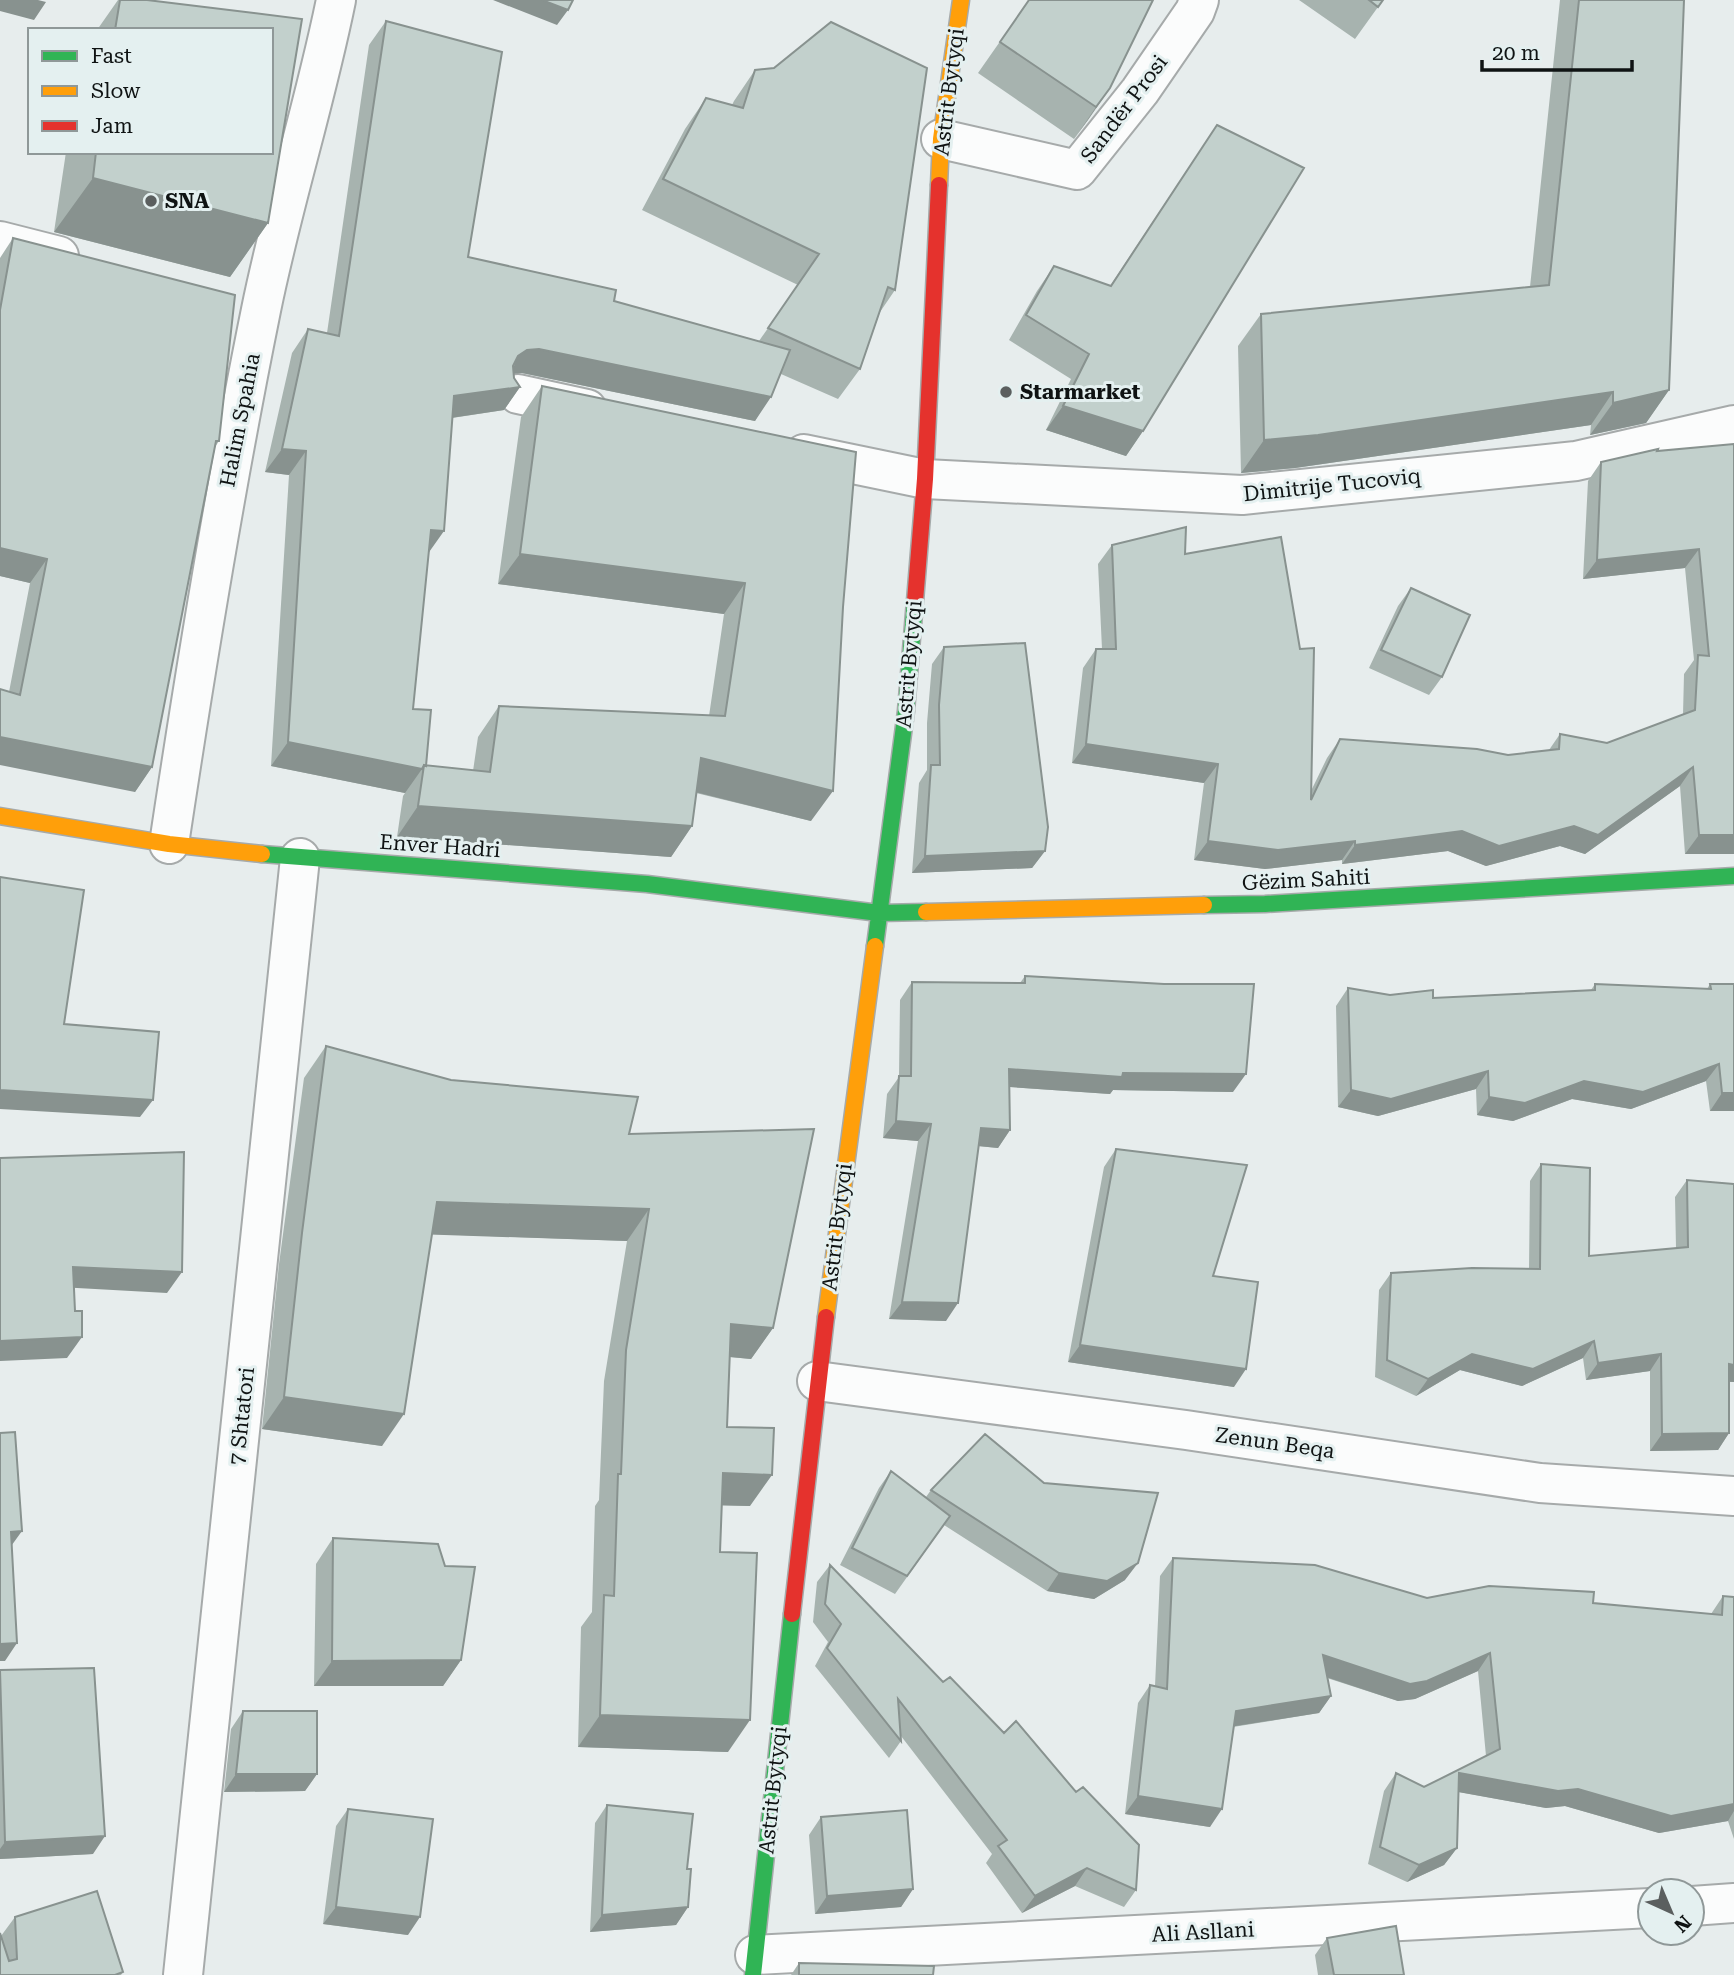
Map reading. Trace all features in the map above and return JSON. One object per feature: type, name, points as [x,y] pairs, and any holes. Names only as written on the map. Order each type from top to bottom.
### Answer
[{"type":"street","name":"Halim Spahia","points":[[169,844],[248,304],[324,58],[336,0]]},
{"type":"street","name":"Astrit Bytyqi","points":[[754,1965],[817,1381],[906,711],[925,479],[942,139],[961,0]]},
{"type":"street","name":"Sandër Prosi","points":[[942,139],[1077,170],[1140,91],[1199,0]]},
{"type":"street","points":[[0,242],[99,266]]},
{"type":"street","points":[[518,394],[627,417]]},
{"type":"street","name":"Dimitrije Tucoviq","points":[[925,479],[1242,495],[1576,461],[1734,425]]},
{"type":"street","points":[[776,448],[925,479]]},
{"type":"street","name":"Enver Hadri","points":[[0,816],[169,844],[300,858],[647,884],[879,913]]},
{"type":"street","name":"7 Shtatori","points":[[183,1975],[300,858]]},
{"type":"street","name":"Gëzim Sahiti","points":[[879,913],[1265,904],[1734,876]]},
{"type":"street","name":"Zenun Beqa","points":[[817,1381],[1172,1428],[1540,1482],[1734,1496]]},
{"type":"street","points":[[1706,1905],[1734,1903]]},
{"type":"street","name":"Ali Asllani","points":[[754,1965],[1636,1909]]},
{"type":"building","points":[[120,0],[147,0],[302,19],[268,223],[93,178],[96,154],[273,154],[273,28],[115,28]]},
{"type":"building","points":[[542,0],[573,0],[568,10]]},
{"type":"building","points":[[1029,0],[1153,0],[1110,88],[1096,107],[1000,42]]},
{"type":"building","points":[[1369,0],[1383,0],[1378,7]]},
{"type":"building","points":[[1579,0],[1684,0],[1669,390],[1613,403],[1613,392],[1318,435],[1264,440],[1261,314],[1549,285]]},
{"type":"building","points":[[386,21],[502,52],[468,257],[616,290],[614,301],[790,350],[771,397],[539,349],[527,350],[518,356],[513,366],[514,378],[520,387],[454,396],[444,531],[431,530],[413,709],[431,710],[426,766],[422,769],[288,742],[306,451],[282,449],[308,329],[339,336]]},
{"type":"building","points":[[831,22],[927,68],[895,290],[888,287],[860,369],[768,328],[819,254],[663,179],[706,98],[743,108],[755,70],[774,68]]},
{"type":"building","points":[[1217,125],[1304,168],[1143,431],[1063,406],[1089,354],[1026,315],[1054,266],[1111,286]]},
{"type":"building","points":[[13,238],[235,295],[219,441],[216,441],[152,767],[0,737],[0,689],[20,695],[47,559],[0,548],[0,310]]},
{"type":"building","points":[[542,386],[856,452],[843,607],[833,791],[701,758],[692,826],[418,806],[424,765],[490,772],[499,706],[725,716],[745,583],[520,554]]},
{"type":"building","points":[[1734,444],[1734,835],[1699,835],[1693,767],[1598,835],[1574,826],[1499,846],[1462,831],[1355,845],[1355,841],[1278,850],[1208,841],[1218,764],[1086,744],[1096,649],[1116,649],[1112,545],[1186,527],[1185,554],[1281,537],[1300,649],[1314,648],[1311,800],[1340,739],[1477,749],[1508,755],[1559,749],[1560,734],[1607,743],[1695,710],[1698,655],[1709,656],[1699,549],[1597,560],[1601,462],[1658,449],[1657,451]]},
{"type":"building","points":[[1411,588],[1470,615],[1442,677],[1381,650]]},
{"type":"building","points":[[1025,643],[1048,827],[1045,851],[925,856],[931,765],[940,765],[939,705],[944,647]]},
{"type":"building","points":[[0,877],[84,890],[64,1024],[159,1032],[153,1100],[0,1090]]},
{"type":"building","points":[[1025,976],[1164,984],[1254,984],[1246,1074],[1123,1073],[1122,1077],[1009,1069],[1010,1130],[981,1128],[958,1303],[902,1302],[931,1124],[896,1121],[899,1076],[911,1076],[912,982],[1025,983]]},
{"type":"building","points":[[1595,984],[1711,989],[1710,984],[1734,984],[1734,1093],[1722,1093],[1719,1064],[1643,1092],[1584,1081],[1525,1103],[1489,1097],[1488,1071],[1391,1099],[1351,1090],[1348,988],[1390,995],[1433,990],[1433,998],[1595,990]]},
{"type":"building","points":[[326,1046],[451,1080],[638,1097],[629,1134],[814,1129],[773,1328],[731,1324],[727,1427],[774,1428],[772,1475],[723,1473],[720,1552],[757,1553],[750,1720],[600,1715],[604,1595],[614,1596],[626,1350],[649,1209],[437,1202],[404,1414],[284,1397]]},
{"type":"building","points":[[1116,1149],[1247,1165],[1213,1276],[1258,1282],[1246,1369],[1080,1345]]},
{"type":"building","points":[[184,1152],[182,1272],[73,1267],[75,1311],[82,1311],[82,1337],[0,1341],[0,1158]]},
{"type":"building","points":[[1541,1164],[1590,1168],[1589,1256],[1688,1247],[1687,1180],[1734,1184],[1734,1365],[1729,1364],[1729,1433],[1662,1434],[1661,1354],[1598,1363],[1594,1341],[1533,1369],[1472,1354],[1428,1379],[1387,1360],[1391,1273],[1472,1268],[1540,1269]]},
{"type":"building","points":[[15,1432],[22,1531],[11,1532],[17,1643],[0,1644],[0,1433]]},
{"type":"building","points":[[985,1434],[1044,1483],[1158,1493],[1138,1563],[1107,1581],[1059,1573],[931,1490]]},
{"type":"building","points":[[891,1471],[950,1516],[907,1576],[852,1548]]},
{"type":"building","points":[[333,1538],[438,1544],[445,1566],[475,1567],[461,1660],[332,1661]]},
{"type":"building","points":[[1173,1558],[1315,1565],[1427,1598],[1489,1586],[1594,1592],[1593,1603],[1722,1615],[1723,1596],[1734,1597],[1734,1804],[1671,1816],[1578,1789],[1558,1791],[1459,1773],[1457,1848],[1419,1865],[1380,1847],[1396,1773],[1424,1787],[1500,1749],[1490,1653],[1427,1681],[1410,1684],[1323,1655],[1331,1696],[1236,1711],[1222,1809],[1138,1796],[1150,1685],[1167,1689]]},
{"type":"building","points":[[830,1565],[943,1682],[950,1677],[1004,1733],[1016,1721],[1076,1792],[1083,1787],[1139,1845],[1136,1890],[1087,1868],[1035,1896],[998,1846],[1007,1840],[898,1699],[901,1741],[827,1648],[841,1624],[825,1604]]},
{"type":"building","points":[[94,1668],[105,1836],[5,1842],[0,1670]]},
{"type":"building","points":[[243,1711],[317,1711],[317,1774],[236,1774]]},
{"type":"building","points":[[607,1805],[693,1814],[687,1869],[691,1869],[688,1907],[602,1915]]},
{"type":"building","points":[[348,1809],[433,1819],[420,1917],[336,1907]]},
{"type":"building","points":[[907,1810],[913,1889],[827,1896],[821,1817]]},
{"type":"building","points":[[97,1891],[123,1972],[115,1975],[0,1975],[0,1933],[9,1961],[17,1959],[15,1917]]},
{"type":"building","points":[[1396,1926],[1404,1975],[1334,1975],[1327,1938]]},
{"type":"building","points":[[799,1963],[934,1966],[933,1975],[799,1975]]},
{"type":"traffic: fast","points":[[875,946],[906,711],[915,601]]},
{"type":"traffic: fast","points":[[262,854],[647,884],[879,913],[926,912]]},
{"type":"traffic: fast","points":[[1204,905],[1265,904],[1734,876]]},
{"type":"traffic: fast","points":[[753,1975],[792,1614]]},
{"type":"traffic: slow","points":[[939,185],[941,139],[961,0]]},
{"type":"traffic: slow","points":[[0,816],[169,844],[262,854]]},
{"type":"traffic: slow","points":[[926,912],[1204,905]]},
{"type":"traffic: slow","points":[[826,1317],[875,946]]},
{"type":"traffic: jam","points":[[915,601],[925,479],[939,185]]},
{"type":"traffic: jam","points":[[792,1614],[826,1317]]},
{"type":"place","name":"SNA","points":[[151,201]]},
{"type":"place","name":"Starmarket","points":[[1006,392]]}]
